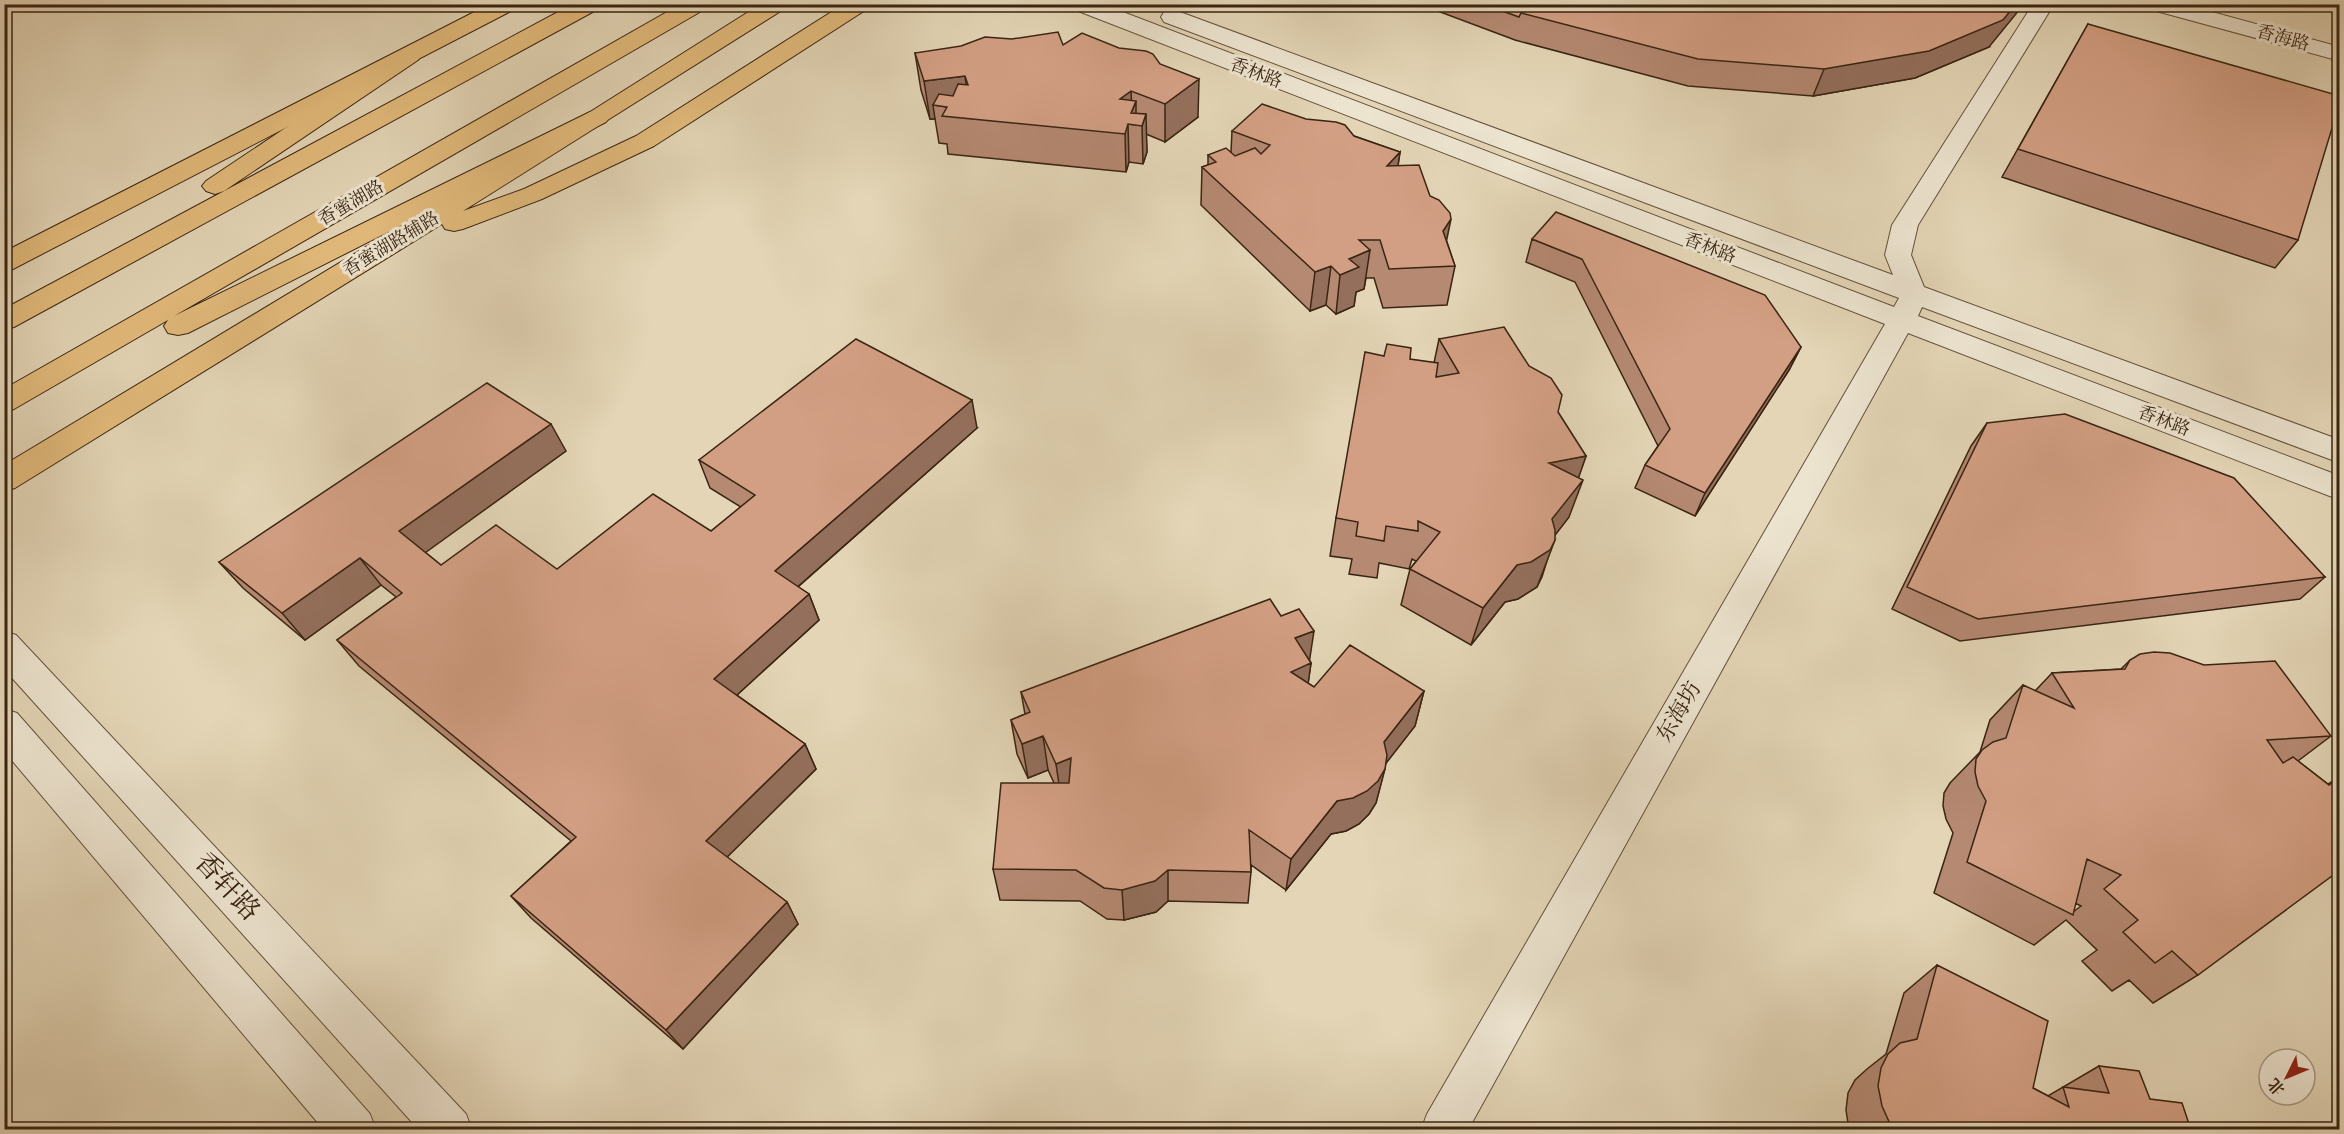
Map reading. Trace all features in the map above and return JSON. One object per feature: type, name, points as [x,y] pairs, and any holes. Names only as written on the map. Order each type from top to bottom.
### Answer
[{"type":"main road","points":[[4,262],[507,4]]},
{"type":"main road","points":[[4,321],[590,4]]},
{"type":"main road","name":"香蜜湖路","points":[[4,402],[697,4]]},
{"type":"main road","name":"香蜜湖路辅路","points":[[4,480],[598,117],[776,4]]},
{"type":"main road","points":[[387,247],[533,194],[645,141],[859,4]]},
{"type":"main road","points":[[53,295],[410,55]]},
{"type":"main road","points":[[4,413],[598,117]]},
{"type":"street","name":"香林路","points":[[1081,4],[1907,308],[2340,453]]},
{"type":"street","name":"香林路","points":[[1139,4],[1907,308],[2340,489]]},
{"type":"street","points":[[1907,308],[1898,255],[1905,225],[2044,4]]},
{"type":"street","name":"香海路","points":[[2157,4],[2340,54]]},
{"type":"street","name":"东海坊","points":[[1443,1130],[1907,308]]},
{"type":"street","name":"香轩路","points":[[4,645],[450,1130]]},
{"type":"street","points":[[4,724],[354,1130]]},
{"type":"building","points":[[1483,4],[1530,4],[1519,17]]},
{"type":"building","points":[[1530,4],[2016,4],[2003,20],[1929,51],[1824,69],[1698,59],[1521,13]]},
{"type":"building","points":[[2088,24],[2340,96],[2298,240],[2018,149]]},
{"type":"building","points":[[1058,32],[1063,45],[1082,33],[1119,48],[1146,51],[1153,54],[1160,64],[1199,79],[1165,104],[1131,91],[1120,99],[1136,101],[1131,113],[1146,114],[1142,126],[1128,124],[1125,134],[942,116],[947,107],[933,105],[939,94],[953,96],[958,84],[968,85],[965,76],[924,81],[915,53],[961,46],[985,37],[1012,39]]},
{"type":"building","points":[[1262,104],[1306,119],[1345,125],[1354,136],[1400,152],[1387,166],[1419,165],[1430,196],[1439,200],[1450,213],[1451,219],[1443,231],[1455,266],[1389,269],[1380,240],[1359,240],[1370,250],[1349,259],[1359,267],[1340,275],[1331,266],[1315,272],[1202,167],[1216,162],[1208,155],[1226,148],[1235,156],[1255,148],[1261,154],[1270,145],[1232,131]]},
{"type":"building","points":[[1556,212],[1765,295],[1801,347],[1705,493],[1645,465],[1670,429],[1582,259],[1532,239]]},
{"type":"building","points":[[1504,327],[1529,366],[1551,378],[1562,395],[1558,412],[1586,456],[1549,463],[1583,480],[1552,519],[1555,540],[1550,550],[1531,562],[1517,565],[1483,608],[1410,569],[1440,532],[1418,521],[1418,531],[1386,526],[1384,541],[1356,536],[1358,522],[1336,518],[1365,352],[1384,356],[1387,344],[1411,348],[1410,359],[1438,363],[1436,377],[1459,373],[1439,339]]},
{"type":"building","points":[[856,339],[972,400],[775,571],[809,594],[714,679],[805,744],[706,841],[787,902],[666,1030],[511,896],[576,837],[337,640],[402,593],[360,558],[282,613],[219,562],[487,383],[551,424],[399,531],[441,565],[496,525],[557,569],[653,494],[711,531],[755,495],[699,460]]},
{"type":"building","points":[[2065,414],[2234,478],[2325,577],[1978,619],[1907,587],[1987,423]]},
{"type":"building","points":[[1270,599],[1281,616],[1299,609],[1314,631],[1295,638],[1311,663],[1291,672],[1314,687],[1350,645],[1424,691],[1384,742],[1387,755],[1385,769],[1378,781],[1367,791],[1353,798],[1337,801],[1291,859],[1249,830],[1251,872],[1168,870],[1155,881],[1122,890],[1104,888],[1076,870],[993,869],[1001,783],[1069,783],[1071,758],[1056,764],[1043,736],[1022,744],[1011,720],[1030,712],[1021,692]]},
{"type":"building","points":[[2170,653],[2204,665],[2275,661],[2331,736],[2267,740],[2283,763],[2293,757],[2329,785],[2340,777],[2340,870],[2198,975],[2172,951],[2155,963],[2123,932],[2138,920],[2104,889],[2121,875],[2087,859],[2073,915],[1967,862],[1986,801],[1978,786],[1975,772],[1976,759],[1982,750],[1993,742],[2006,738],[2023,685],[2074,708],[2052,673],[2125,669],[2130,660],[2140,654]]},
{"type":"building","points":[[1937,965],[2048,1021],[2033,1088],[2069,1107],[2063,1087],[2109,1093],[2099,1066],[2139,1071],[2150,1099],[2182,1103],[2191,1130],[1890,1130],[1891,1126],[1882,1106],[1878,1086],[1881,1068],[1888,1054],[1900,1043],[1917,1039]]}]
